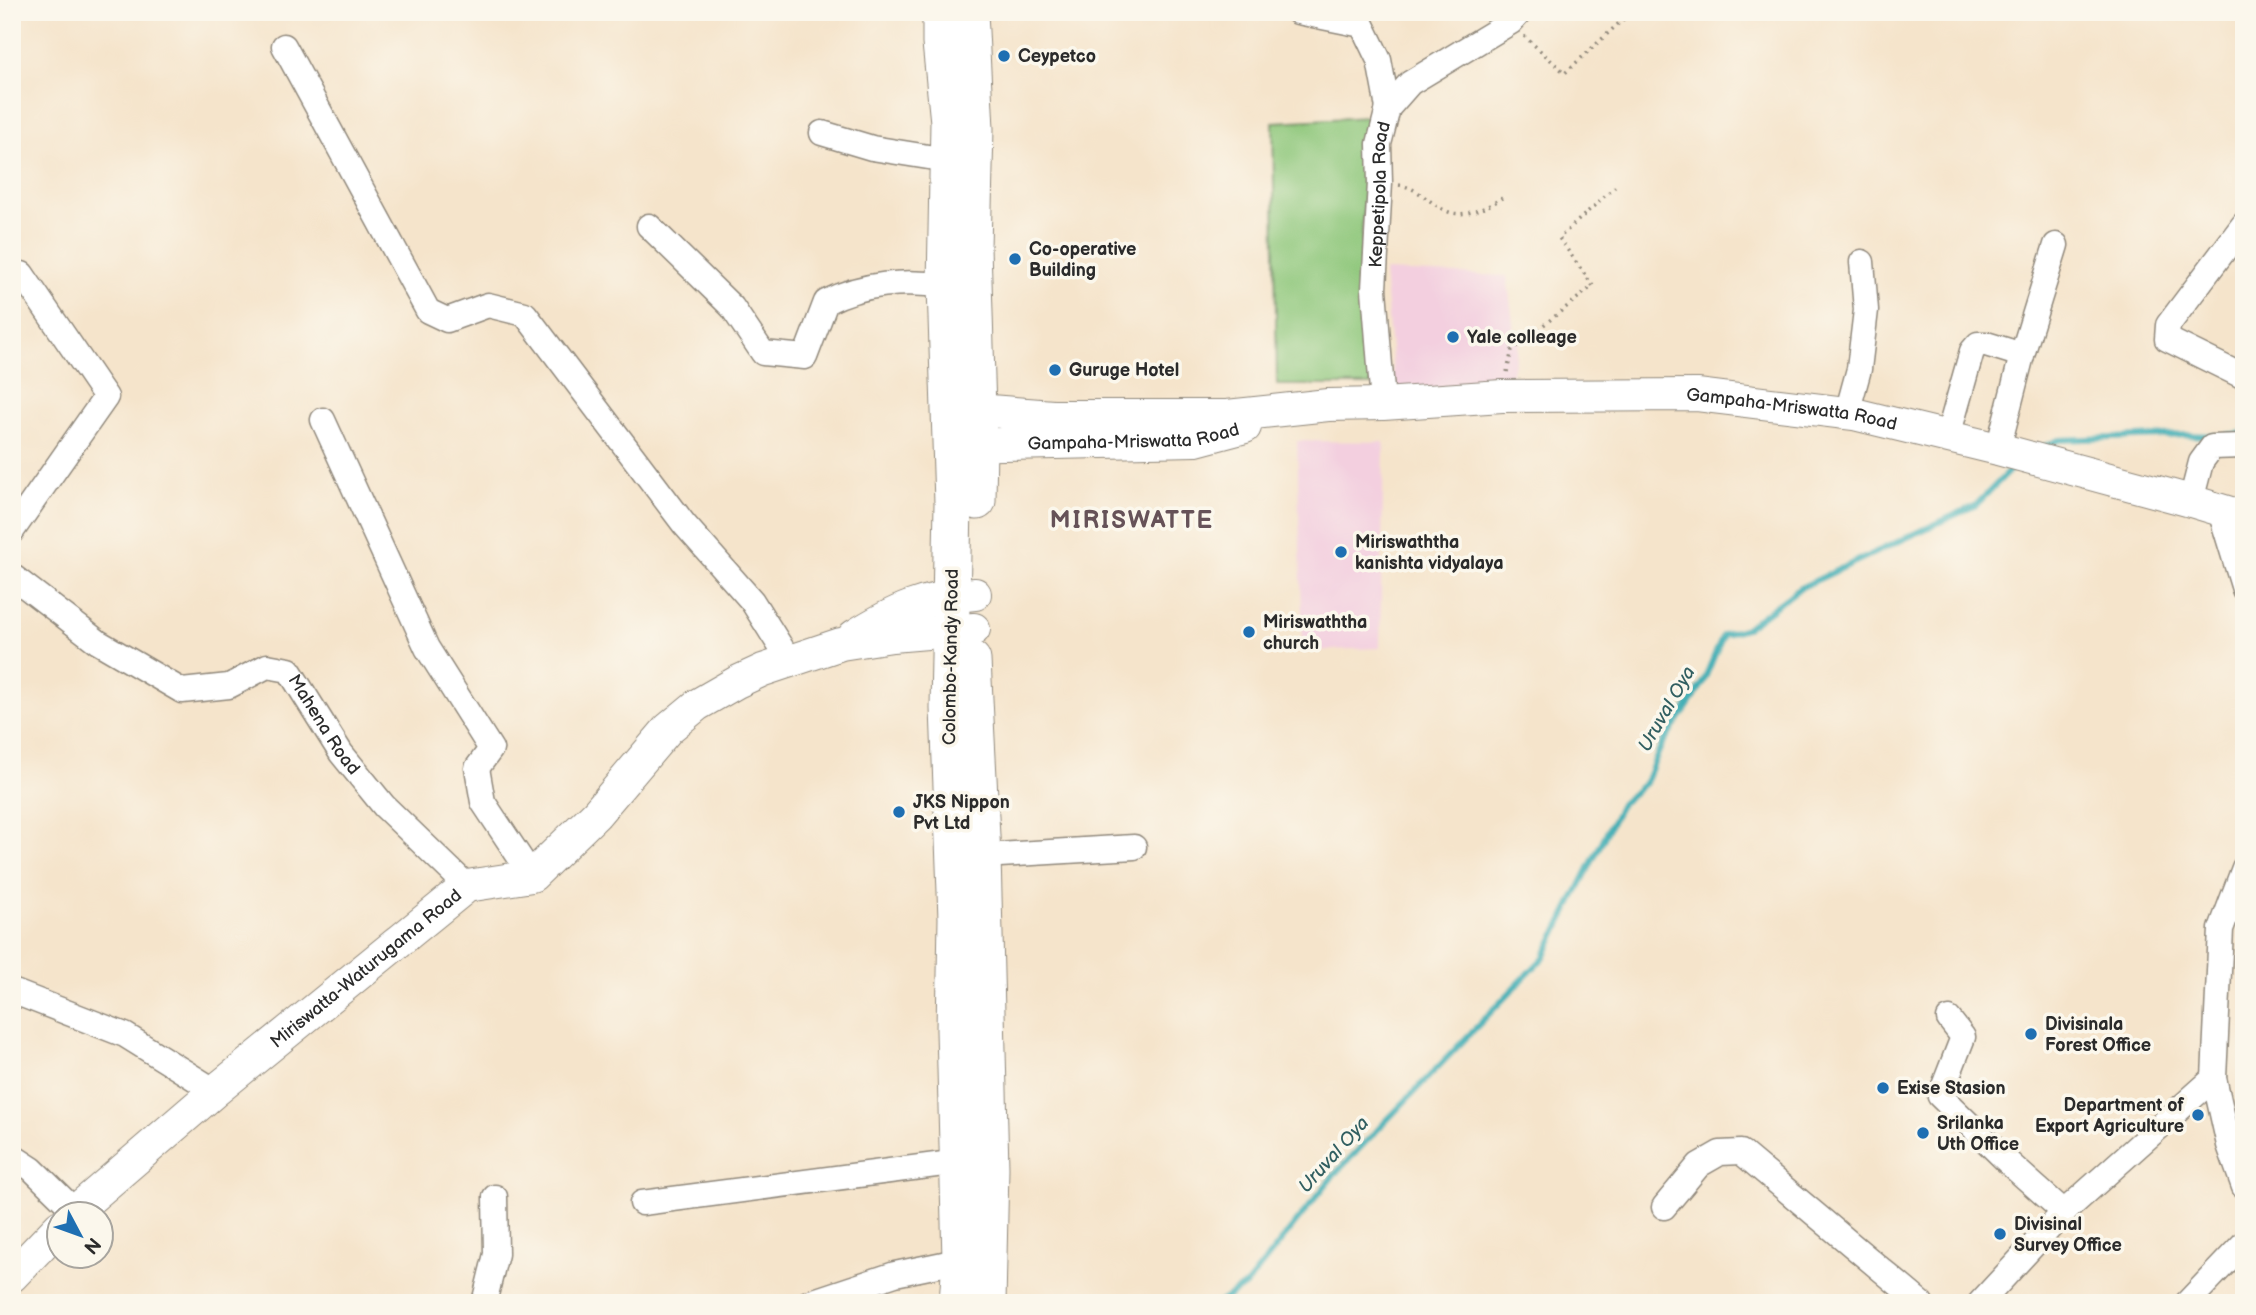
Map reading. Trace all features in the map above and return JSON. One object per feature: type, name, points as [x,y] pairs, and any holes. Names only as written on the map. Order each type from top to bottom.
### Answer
[{"type":"highway","name":"Colombo-Kandy Road","points":[[955,27],[947,160],[946,286],[964,427]]},
{"type":"highway","name":"Colombo-Kandy Road","points":[[955,27],[975,129],[973,286],[964,427],[962,612],[949,750],[957,906],[959,1162],[976,1257],[988,1303]]},
{"type":"highway","name":"Colombo-Kandy Road","points":[[958,1303],[976,1257],[990,1155],[982,856],[972,662],[962,612]]},
{"type":"main road","name":"Gampaha-Mriswatta Road","points":[[964,427],[1053,416],[1227,416],[1328,405],[1502,396],[1697,395],[1847,413],[1948,436],[2218,509]]},
{"type":"main road","points":[[532,876],[596,814],[676,721],[697,705],[737,682],[789,660],[962,612]]},
{"type":"main road","name":"Miriswatta-Waturugama Road","points":[[89,1200],[215,1091],[467,886],[532,876]]},
{"type":"main road","name":"Miriswatta-Waturugama Road","points":[[12,1276],[46,1241]]},
{"type":"street","points":[[1298,12],[1362,25],[1379,60],[1388,108]]},
{"type":"street","name":"Keppetipola Road","points":[[1382,404],[1374,289],[1380,183],[1379,144],[1388,108],[1410,83],[1516,17]]},
{"type":"street","points":[[284,46],[428,311],[447,320],[488,304],[525,314],[684,524],[752,601],[789,660]]},
{"type":"street","points":[[822,133],[872,148],[947,160]]},
{"type":"street","points":[[2244,224],[2168,326],[2167,339],[2244,377]]},
{"type":"street","points":[[649,226],[732,307],[763,353],[805,357],[826,302],[846,291],[914,281],[946,286]]},
{"type":"street","points":[[1998,449],[2022,355],[2056,245]]},
{"type":"street","points":[[1847,413],[1859,369],[1866,310],[1862,262]]},
{"type":"street","points":[[12,531],[106,397],[22,274]]},
{"type":"street","points":[[1948,436],[1972,351],[1978,344],[2022,355]]},
{"type":"street","points":[[323,420],[427,648],[491,749],[477,768],[483,802],[532,876]]},
{"type":"street","points":[[2244,446],[2212,447],[2202,462],[2244,589]]},
{"type":"street","name":"Mahena Road","points":[[12,576],[98,642],[182,691],[229,686],[267,666],[289,670],[341,753],[384,806],[467,886]]},
{"type":"street","points":[[982,856],[1134,847]]},
{"type":"street","points":[[2244,868],[2221,929],[2214,1078],[2229,1145],[2244,1187]]},
{"type":"street","points":[[12,991],[125,1035],[215,1091]]},
{"type":"street","points":[[1949,1019],[1963,1037],[1940,1096],[2064,1212]]},
{"type":"street","points":[[1980,1303],[2064,1212],[2214,1078]]},
{"type":"street","points":[[1664,1207],[1699,1165],[1720,1153],[1741,1152],[1921,1303]]},
{"type":"street","points":[[12,1156],[32,1169],[56,1200]]},
{"type":"street","points":[[642,1203],[959,1162]]},
{"type":"street","points":[[484,1303],[496,1254],[495,1197]]},
{"type":"street","points":[[2187,1303],[2244,1243]]},
{"type":"street","points":[[808,1303],[895,1274],[976,1257]]},
{"type":"path","points":[[1516,17],[1565,73],[1631,12]]},
{"type":"path","points":[[1380,183],[1410,187],[1450,213],[1483,210],[1502,198]]},
{"type":"path","points":[[1502,396],[1512,350],[1593,286],[1559,239],[1618,184]]},
{"type":"shaded area","name":"Yale colleage","points":[[1384,271],[1507,276],[1514,330],[1519,343],[1508,388],[1395,395]]},
{"type":"shaded area","name":"Miriswaththa kanishta vidyalaya","points":[[1297,441],[1384,442],[1380,648],[1303,651]]},
{"type":"green space","points":[[1368,117],[1361,258],[1371,385],[1277,385],[1273,122]]},
{"type":"waterway","name":"Uruval Oya","points":[[2227,435],[2244,433]]},
{"type":"waterway","name":"Uruval Oya","points":[[2040,448],[2059,440],[2216,436]]},
{"type":"waterway","name":"Uruval Oya","points":[[1219,1303],[1247,1284],[1333,1176],[1544,957],[1621,804],[1646,782],[1662,744],[1702,685],[1723,635],[1746,628],[1800,588],[1976,505],[2017,463]]},
{"type":"place","name":"Ceypetco","points":[[1004,56]]},
{"type":"place","name":"Co-operative Building","points":[[1015,259]]},
{"type":"place","name":"Yale colleage","points":[[1453,337]]},
{"type":"place","name":"Guruge Hotel","points":[[1055,370]]},
{"type":"place","name":"Miriswaththa kanishta vidyalaya","points":[[1341,552]]},
{"type":"place","name":"Miriswaththa church","points":[[1249,632]]},
{"type":"place","name":"JKS Nippon Pvt Ltd","points":[[899,812]]},
{"type":"place","name":"Divisinala Forest Office","points":[[2031,1034]]},
{"type":"place","name":"Exise Stasion","points":[[1883,1088]]},
{"type":"place","name":"Department of Export Agriculture","points":[[2198,1115]]},
{"type":"place","name":"Srilanka Uth Office","points":[[1923,1133]]},
{"type":"place","name":"Divisinal Survey Office","points":[[2000,1234]]},
{"type":"district","name":"MIRISWATTE","points":[[1132,520]]}]
